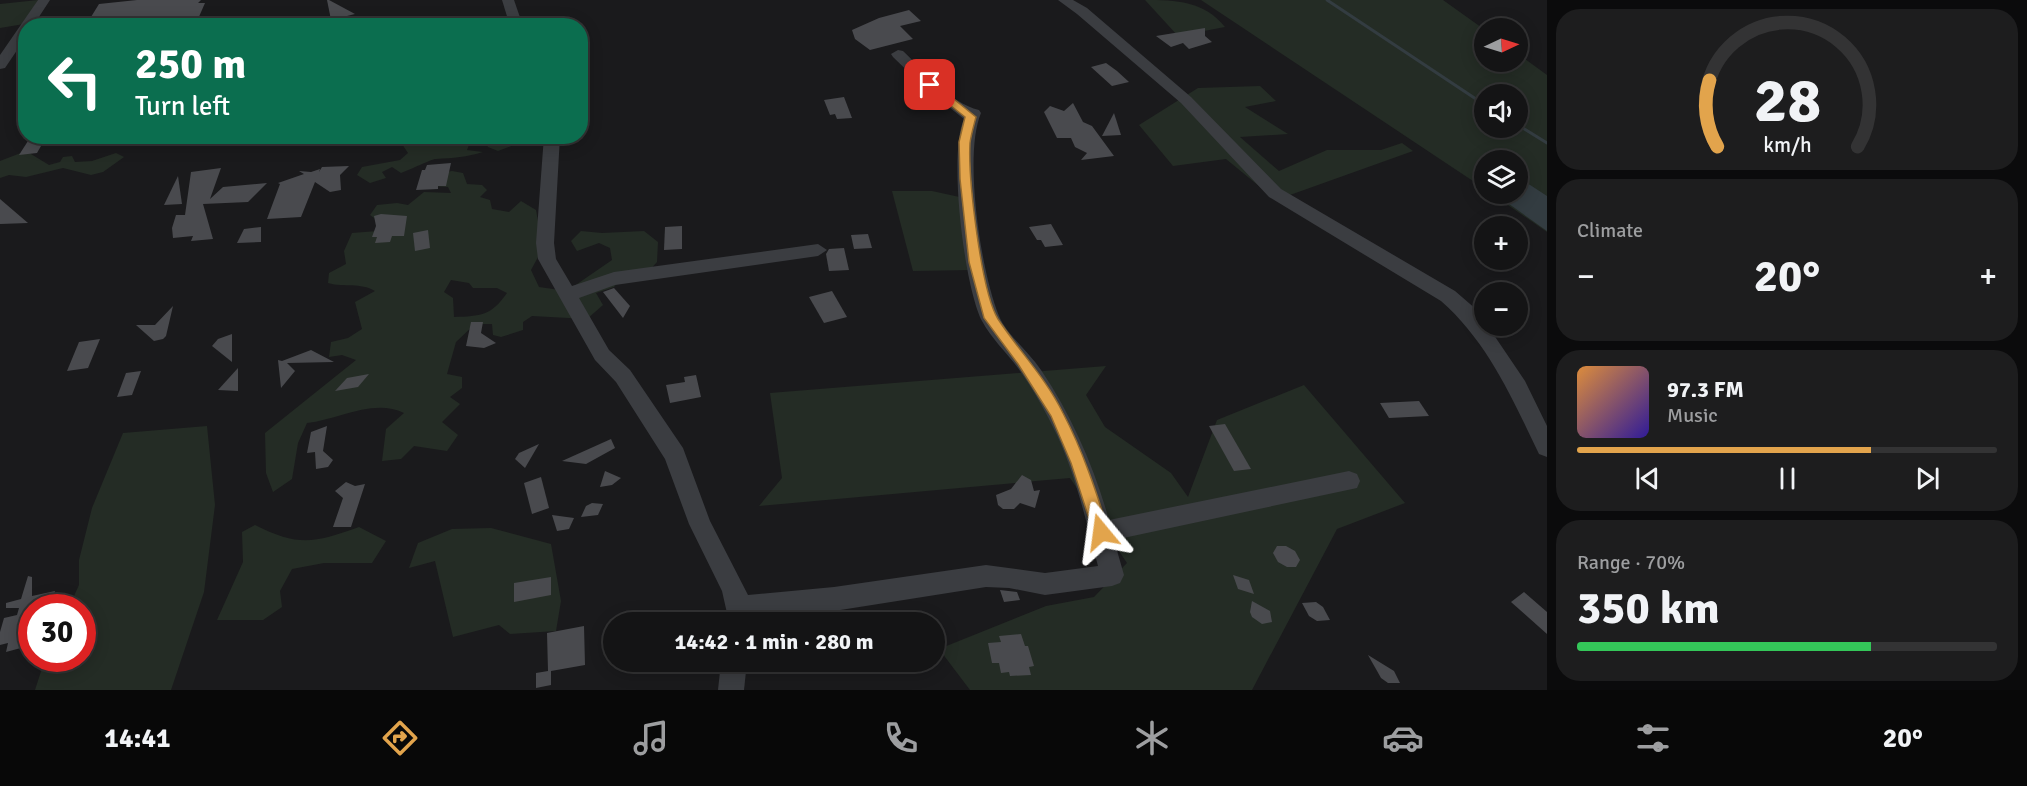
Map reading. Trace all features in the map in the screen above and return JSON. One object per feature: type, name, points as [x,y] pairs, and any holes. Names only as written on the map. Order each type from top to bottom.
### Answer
[{"type":"street","points":[[32,18],[44,0]]},
{"type":"street","points":[[508,0],[514,18]]},
{"type":"street","points":[[1064,0],[1082,10],[1131,55],[1186,100],[1275,193],[1448,297],[1470,315],[1518,387],[1547,448]]},
{"type":"street","points":[[0,65],[18,38]]},
{"type":"street","points":[[758,612],[986,576],[1009,577],[1045,584],[1112,575],[1079,463],[1057,414],[1023,360],[991,318],[975,262],[966,179],[965,142],[972,115],[930,85],[898,54]]},
{"type":"street","points":[[552,144],[545,251],[550,265],[602,354],[623,376],[675,455],[700,524],[733,588],[740,612]]},
{"type":"street","points":[[569,294],[614,279],[818,250]]},
{"type":"street","points":[[1101,532],[1350,481]]},
{"type":"street","points":[[731,690],[733,672]]},
{"type":"shaded area","points":[[38,0],[28,18],[18,18],[18,25],[0,28],[0,4]]},
{"type":"shaded area","points":[[1145,0],[1178,2],[1199,7],[1217,18],[1225,27],[1178,36]]},
{"type":"shaded area","points":[[1201,0],[1443,0],[1474,22],[1474,72],[1528,72],[1528,61],[1547,75],[1547,232],[1528,219],[1528,216],[1524,216],[1506,204],[1528,204],[1528,150],[1474,150],[1474,182]]},
{"type":"shaded area","points":[[1260,86],[1276,101],[1245,107],[1288,134],[1240,137],[1279,171],[1327,150],[1381,150],[1402,143],[1413,151],[1276,200],[1226,159],[1173,166],[1139,125],[1198,88]]},
{"type":"shaded area","points":[[402,144],[469,144],[467,150],[483,152],[433,159],[401,173],[392,167],[382,172],[386,178],[370,183],[357,175],[362,167],[400,160],[408,153]]},
{"type":"shaded area","points":[[486,144],[517,144],[498,151]]},
{"type":"shaded area","points":[[26,151],[49,165],[60,162],[63,157],[72,156],[75,162],[92,161],[116,153],[124,157],[103,172],[91,175],[63,168],[26,177],[9,175],[0,178],[0,161]]},
{"type":"shaded area","points":[[452,171],[463,173],[467,184],[482,185],[487,190],[480,197],[490,200],[492,209],[509,212],[521,201],[536,210],[543,248],[531,270],[539,287],[567,291],[612,260],[610,248],[599,243],[577,251],[571,241],[581,231],[602,233],[644,231],[658,242],[657,262],[647,273],[626,273],[614,287],[596,293],[603,305],[587,319],[532,316],[523,322],[523,330],[501,337],[493,335],[492,324],[475,324],[456,342],[447,374],[462,377],[462,388],[450,397],[460,404],[442,422],[458,435],[447,451],[414,446],[401,459],[382,461],[386,429],[404,413],[380,408],[356,411],[307,423],[298,443],[292,479],[273,492],[266,473],[265,433],[356,360],[342,355],[329,357],[331,342],[348,338],[362,329],[355,302],[375,291],[364,287],[328,283],[329,273],[346,264],[344,251],[352,233],[378,231],[381,223],[370,215],[377,205],[397,203],[408,205],[424,192],[451,193],[448,187],[433,186],[435,174]],"holes":[[[451,280],[469,283],[473,288],[497,288],[507,293],[496,306],[485,313],[454,317],[453,298],[444,292]]]},
{"type":"shaded area","points":[[1528,184],[1547,196],[1547,231],[1509,204],[1528,204]]},
{"type":"shaded area","points":[[892,191],[932,191],[964,198],[971,270],[913,271]]},
{"type":"shaded area","points":[[1106,366],[1086,395],[1105,427],[1171,473],[1188,497],[1217,420],[1304,385],[1405,503],[1337,529],[1252,690],[970,690],[945,657],[945,647],[1046,606],[1094,597],[1127,563],[1070,478],[759,506],[782,478],[770,393]]},
{"type":"shaded area","points":[[207,426],[215,505],[204,592],[171,690],[35,690],[41,672],[96,672],[96,594],[75,594],[79,585],[79,560],[92,508],[123,433]]},
{"type":"shaded area","points":[[255,525],[295,540],[330,537],[359,527],[386,541],[372,563],[324,563],[292,569],[280,591],[282,607],[263,620],[217,620],[243,562],[242,532]]},
{"type":"shaded area","points":[[491,528],[551,544],[561,601],[556,631],[510,634],[499,625],[453,637],[435,561],[409,568],[418,543],[452,529]]},
{"type":"building","points":[[137,0],[201,0],[198,3],[205,3],[198,18],[91,17],[99,4]]},
{"type":"building","points":[[327,0],[355,14],[339,18],[331,18]]},
{"type":"building","points":[[909,10],[921,21],[900,26],[913,39],[870,50],[855,39],[852,30],[879,18]]},
{"type":"building","points":[[1205,28],[1205,36],[1212,42],[1189,49],[1183,43],[1171,47],[1156,36]]},
{"type":"building","points":[[1106,63],[1129,82],[1112,86],[1091,67]]},
{"type":"building","points":[[844,97],[852,118],[837,119],[835,114],[830,115],[824,100]]},
{"type":"building","points":[[1073,103],[1083,122],[1092,126],[1114,156],[1081,160],[1087,153],[1075,147],[1071,138],[1057,138],[1044,112],[1050,106],[1064,111]]},
{"type":"building","points":[[1114,113],[1121,135],[1102,136]]},
{"type":"building","points":[[26,144],[42,144],[37,153],[19,155]]},
{"type":"building","points":[[451,163],[446,186],[438,186],[438,189],[416,190],[422,170],[425,170],[427,165]]},
{"type":"building","points":[[349,166],[340,175],[341,190],[330,192],[315,182],[301,217],[267,219],[280,184],[278,183],[304,174],[299,171],[311,172],[320,169],[319,172],[322,167]]},
{"type":"building","points":[[221,168],[210,199],[223,187],[267,183],[248,202],[203,204],[213,239],[191,241],[193,236],[173,238],[172,228],[176,215],[185,215],[191,172]]},
{"type":"building","points":[[178,176],[182,204],[164,205]]},
{"type":"building","points":[[0,199],[28,223],[0,224]]},
{"type":"building","points":[[381,214],[407,216],[404,236],[392,236],[390,242],[375,243],[377,237],[372,237],[376,226],[374,216]]},
{"type":"building","points":[[1051,224],[1063,245],[1045,247],[1041,240],[1037,240],[1029,227]]},
{"type":"building","points":[[682,226],[682,249],[664,250],[665,227]]},
{"type":"building","points":[[261,227],[261,242],[237,243],[244,229]]},
{"type":"building","points":[[428,230],[430,248],[415,251],[413,233]]},
{"type":"building","points":[[868,234],[872,248],[854,249],[851,235]]},
{"type":"building","points":[[844,248],[849,270],[829,271],[826,254],[829,249]]},
{"type":"building","points":[[614,288],[630,306],[623,318],[603,292]]},
{"type":"building","points":[[832,291],[847,317],[824,323],[809,297]]},
{"type":"building","points":[[173,306],[166,336],[163,339],[154,341],[136,325],[155,325]]},
{"type":"building","points":[[471,322],[483,322],[481,333],[496,343],[484,348],[466,346]]},
{"type":"building","points":[[232,334],[232,362],[212,346],[218,339]]},
{"type":"building","points":[[100,339],[88,368],[67,371],[79,342]]},
{"type":"building","points":[[311,350],[334,362],[287,363],[295,371],[281,388],[278,360],[282,361]]},
{"type":"building","points":[[238,368],[238,391],[218,390]]},
{"type":"building","points":[[141,371],[132,395],[117,397],[126,373]]},
{"type":"building","points":[[369,374],[358,387],[335,391],[347,378]]},
{"type":"building","points":[[696,375],[701,397],[670,403],[666,385],[685,382],[684,377]]},
{"type":"building","points":[[1419,401],[1429,416],[1389,418],[1380,403]]},
{"type":"building","points":[[1225,424],[1251,469],[1234,471],[1209,426]]},
{"type":"building","points":[[327,426],[323,451],[333,460],[328,467],[316,469],[315,452],[307,453],[311,432]]},
{"type":"building","points":[[611,439],[615,448],[586,464],[562,461]]},
{"type":"building","points":[[539,444],[525,468],[515,459],[519,453]]},
{"type":"building","points":[[605,471],[621,478],[612,485],[600,487]]},
{"type":"building","points":[[1022,475],[1031,480],[1034,491],[1040,490],[1035,508],[1020,503],[1014,509],[1003,509],[998,505],[996,495],[1011,489]]},
{"type":"building","points":[[541,477],[549,508],[532,514],[524,483]]},
{"type":"building","points":[[346,482],[355,486],[365,484],[351,527],[333,527],[343,498],[335,491]]},
{"type":"building","points":[[592,503],[603,504],[598,515],[581,517],[586,506]]},
{"type":"building","points":[[552,515],[574,518],[569,529],[557,531]]},
{"type":"building","points":[[1277,546],[1286,546],[1295,551],[1300,560],[1296,567],[1287,567],[1278,562],[1273,553]]},
{"type":"building","points":[[1233,575],[1249,580],[1254,594],[1238,589]]},
{"type":"building","points":[[28,576],[32,577],[32,594],[23,594]]},
{"type":"building","points":[[551,577],[551,595],[514,602],[514,583]]},
{"type":"building","points":[[1000,590],[1017,592],[1020,600],[1004,602]]},
{"type":"building","points":[[1524,592],[1547,612],[1547,634],[1511,602]]},
{"type":"building","points":[[18,600],[18,608],[6,608],[6,603]]},
{"type":"building","points":[[1252,601],[1270,611],[1272,622],[1262,624],[1252,617],[1250,612]]},
{"type":"building","points":[[1316,602],[1323,607],[1330,620],[1317,621],[1309,616],[1302,603]]},
{"type":"building","points":[[18,612],[18,649],[6,652],[8,643],[0,645],[0,632],[4,618],[17,615]]},
{"type":"building","points":[[584,626],[585,665],[551,671],[551,685],[536,688],[536,673],[548,671],[547,633]]},
{"type":"building","points":[[1021,634],[1025,646],[1028,646],[1034,666],[1029,667],[1031,675],[1010,676],[1009,672],[1001,673],[999,663],[992,663],[988,643],[1001,642],[999,636]]},
{"type":"building","points":[[1368,655],[1394,671],[1400,683],[1388,683],[1381,678]]},
{"type":"waterway","points":[[1327,0],[1474,98]]},
{"type":"waterway","points":[[1528,131],[1547,143]]},
{"type":"route","points":[[930,85],[958,105],[970,117],[965,142],[966,179],[975,262],[991,318],[1023,360],[1057,414],[1079,463],[1101,532]]}]
